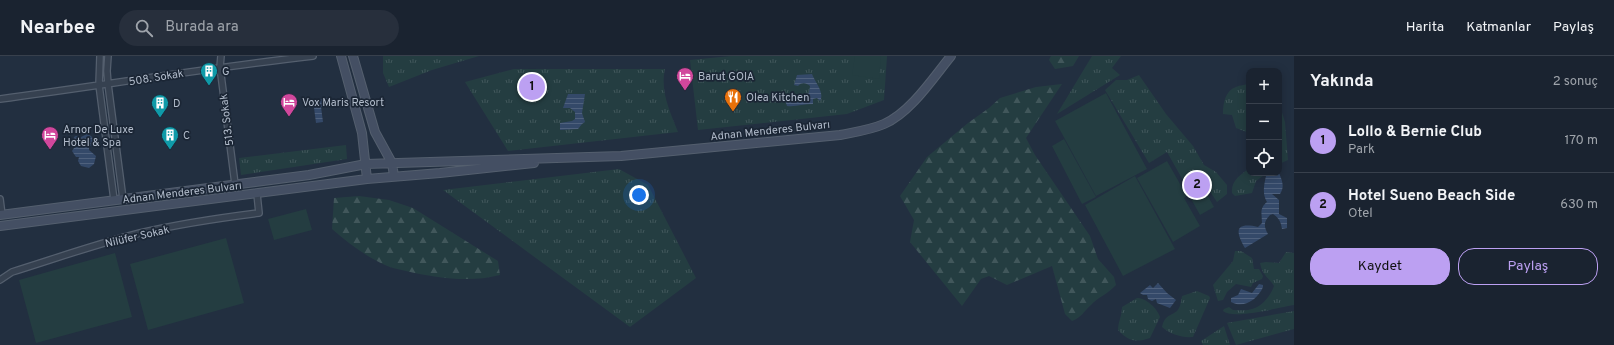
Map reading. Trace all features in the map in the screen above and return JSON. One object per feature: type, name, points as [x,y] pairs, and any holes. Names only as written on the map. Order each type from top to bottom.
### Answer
[{"type":"main road","points":[[341,56],[362,133],[367,179]]},
{"type":"main road","points":[[353,56],[375,132],[392,163],[394,176]]},
{"type":"main road","name":"Adnan Menderes Bulvarı","points":[[0,226],[394,176],[440,173],[561,159],[659,152],[840,135],[864,130],[885,123],[897,116],[929,84],[950,56]]},
{"type":"main road","name":"Adnan Menderes Bulvarı","points":[[1,215],[309,175],[366,164],[518,158],[561,159]]},
{"type":"street","points":[[100,56],[98,86],[114,200]]},
{"type":"street","points":[[108,56],[108,84],[123,199]]},
{"type":"street","name":"513. Sokak","points":[[221,56],[220,67],[235,184]]},
{"type":"street","name":"508. Sokak","points":[[0,99],[98,86],[220,67],[313,56]]},
{"type":"street","name":"Nilüfer Sokak","points":[[0,280],[12,272],[140,233],[203,221],[259,213],[257,194]]},
{"type":"street","points":[[0,199],[1,215]]},
{"type":"green space","points":[[383,56],[479,56],[432,70],[389,87],[383,73]]},
{"type":"green space","points":[[731,56],[887,56],[884,100],[847,114],[698,130],[690,60]]},
{"type":"green space","points":[[855,56],[881,56],[879,79],[852,75]]},
{"type":"green space","points":[[1051,56],[1079,56],[1073,66],[1055,69],[1049,60]]},
{"type":"green space","points":[[1092,56],[1121,56],[1112,68],[1120,75],[1057,114]]},
{"type":"green space","points":[[514,69],[665,69],[665,94],[678,132],[508,151],[465,82]]},
{"type":"green space","points":[[1139,75],[1166,114],[1193,146],[1204,165],[1216,172],[1227,185],[1227,194],[1217,202],[1199,175],[1184,182],[1167,152],[1149,163],[1105,90],[1116,80],[1127,80]]},
{"type":"green space","points":[[1062,84],[1026,138],[1035,155],[1090,236],[1098,259],[1114,277],[1116,285],[1072,321],[1065,314],[1052,266],[1007,285],[989,276],[981,279],[962,306],[910,242],[914,220],[900,196],[927,157],[1000,98],[1036,87]]},
{"type":"green space","points":[[1246,85],[1246,132],[1236,128],[1232,115],[1223,114],[1223,106],[1227,94],[1229,91],[1238,86]]},
{"type":"green space","points":[[1106,93],[1147,169],[1096,196],[1055,121]]},
{"type":"green space","points":[[1282,112],[1285,122],[1288,160],[1282,163]]},
{"type":"green space","points":[[1064,139],[1096,197],[1082,204],[1052,146]]},
{"type":"green space","points":[[346,145],[347,159],[241,175],[239,158]]},
{"type":"green space","points":[[1167,161],[1187,196],[1184,198],[1200,226],[1173,242],[1137,178]]},
{"type":"green space","points":[[619,169],[648,185],[696,278],[630,327],[443,190]]},
{"type":"green space","points":[[1246,170],[1246,176],[1263,176],[1256,181],[1252,193],[1235,196],[1232,193],[1232,189],[1239,176]]},
{"type":"green space","points":[[1135,176],[1175,249],[1123,276],[1085,205]]},
{"type":"green space","points":[[1199,180],[1214,207],[1200,215],[1185,188]]},
{"type":"green space","points":[[359,196],[389,200],[413,208],[498,261],[500,275],[477,279],[453,279],[418,274],[392,268],[371,258],[332,229],[334,198]]},
{"type":"green space","points":[[306,209],[312,230],[274,240],[268,219]]},
{"type":"green space","points":[[226,238],[244,303],[148,330],[130,264]]},
{"type":"green space","points":[[1235,251],[1241,251],[1252,258],[1254,269],[1259,269],[1263,276],[1262,279],[1253,283],[1251,287],[1236,284],[1227,292],[1223,300],[1218,301],[1213,285],[1233,261]]},
{"type":"green space","points":[[1286,252],[1294,253],[1294,305],[1247,314],[1229,313],[1223,311],[1229,307],[1233,310],[1250,310],[1263,303],[1271,293],[1274,286],[1264,274],[1260,263],[1279,263]]},
{"type":"green space","points":[[115,253],[132,317],[36,343],[19,280]]},
{"type":"green space","points":[[1197,291],[1209,296],[1210,298],[1193,337],[1176,335],[1162,327],[1166,318],[1177,311],[1180,306],[1182,296]]},
{"type":"green space","points":[[1137,298],[1151,304],[1160,317],[1150,338],[1136,341],[1125,337],[1118,330],[1122,307]]},
{"type":"green space","points":[[1294,311],[1294,329],[1236,345],[1227,323]]},
{"type":"green space","points":[[1224,326],[1230,345],[1203,345],[1201,341]]},
{"type":"water","points":[[812,74],[820,91],[820,101],[817,98],[813,99],[813,104],[787,106],[785,100],[809,93],[810,86],[807,84],[802,83],[798,86],[794,85],[797,75]]},
{"type":"water","points":[[568,94],[585,94],[582,113],[585,122],[578,129],[560,130],[560,123],[575,119],[575,112],[570,108],[563,108]]},
{"type":"water","points":[[329,98],[330,106],[321,107],[323,122],[316,123],[313,100]]},
{"type":"water","points":[[87,134],[94,140],[92,145],[89,147],[89,150],[96,156],[94,164],[89,168],[81,166],[78,161],[79,157],[76,157],[72,151],[74,148],[79,146],[82,148],[84,145],[81,143],[79,145],[73,144],[74,137],[81,137]]},
{"type":"water","points":[[1266,176],[1280,176],[1283,186],[1282,191],[1280,194],[1272,194],[1279,200],[1279,214],[1287,218],[1287,228],[1282,229],[1278,219],[1273,214],[1270,215],[1265,224],[1268,234],[1245,248],[1240,237],[1239,229],[1245,226],[1258,227],[1262,223],[1262,209],[1264,204],[1267,202],[1264,193]]},
{"type":"water","points":[[1158,283],[1176,300],[1170,308],[1157,303],[1156,299],[1152,301],[1148,299],[1147,295],[1140,293],[1150,285],[1153,288]]},
{"type":"water","points":[[1259,284],[1263,285],[1261,291],[1250,302],[1236,304],[1231,302],[1231,298],[1238,295],[1241,289],[1252,293]]},
{"type":"place","name":"G","points":[[209,86]]},
{"type":"place","name":"Lollo & Bernie Club","points":[[532,87]]},
{"type":"place","name":"Barut GOIA","points":[[685,91]]},
{"type":"place","name":"Olea Kitchen","points":[[733,112]]},
{"type":"place","name":"Vox Maris Resort","points":[[289,117]]},
{"type":"place","name":"D","points":[[160,118]]},
{"type":"place","name":"Arnor De Luxe Hotel & Spa","points":[[50,150]]},
{"type":"place","name":"C","points":[[170,150]]},
{"type":"place","name":"Hotel Sueno Beach Side","points":[[1197,185]]}]
